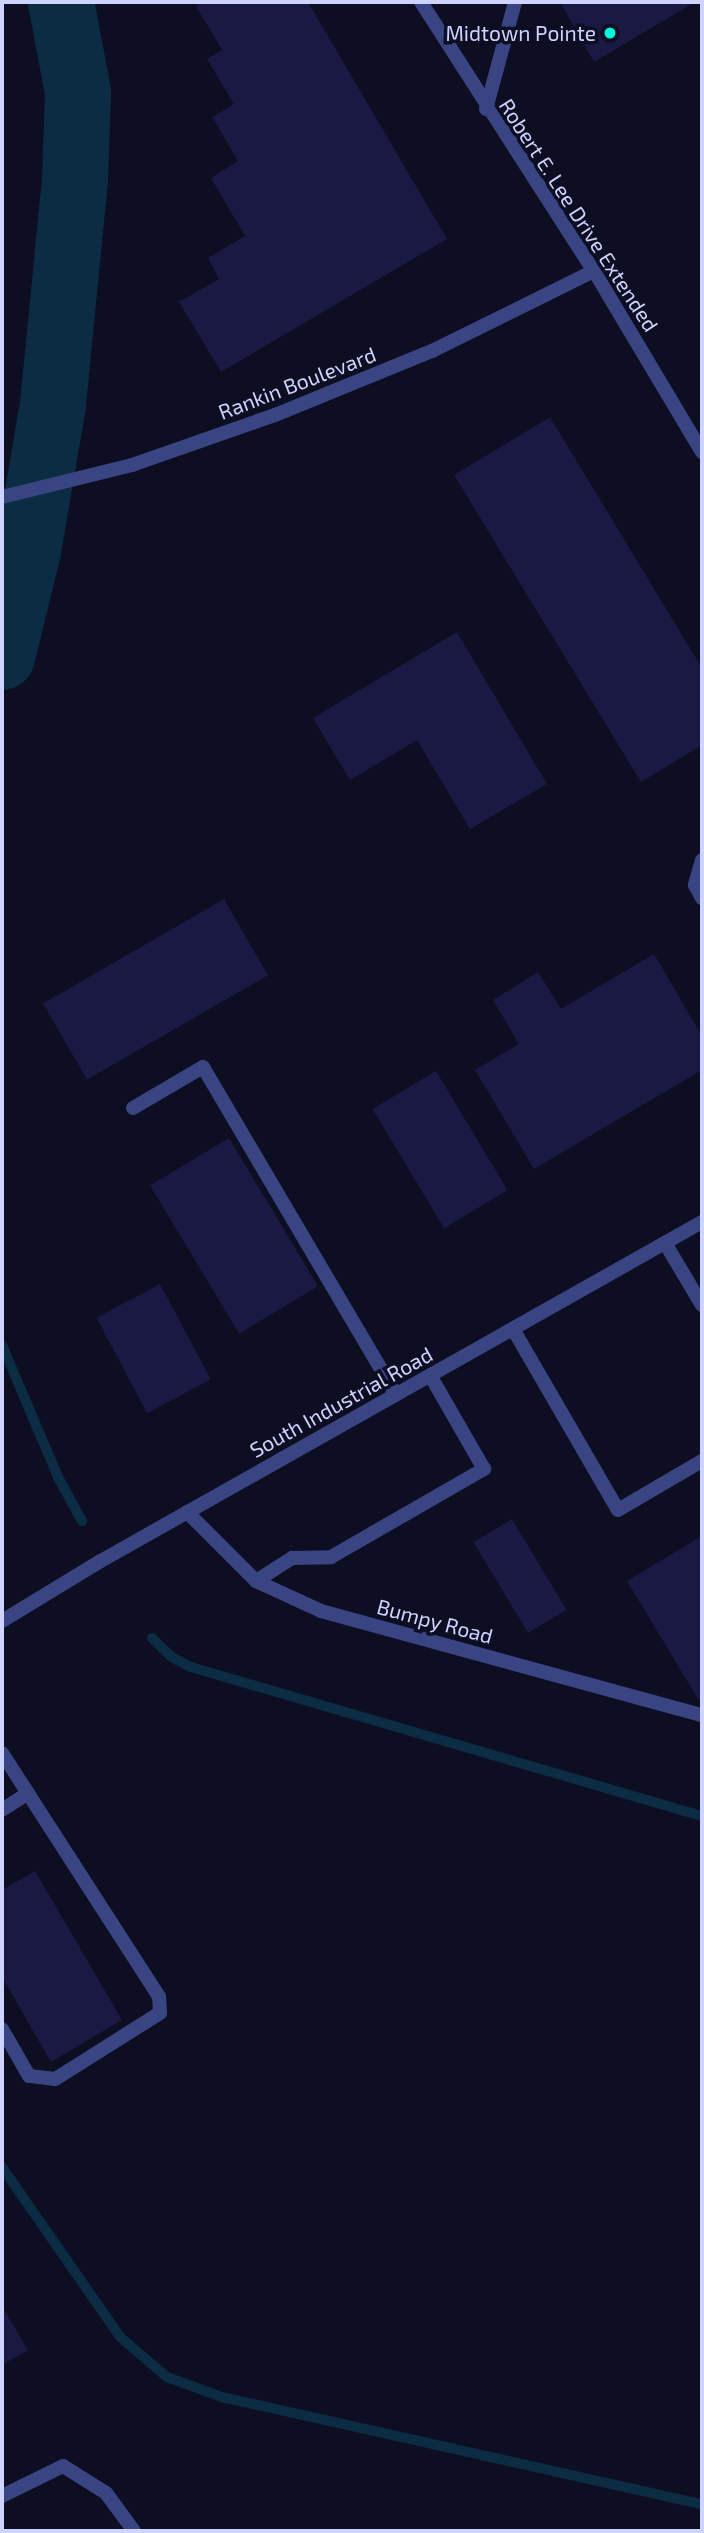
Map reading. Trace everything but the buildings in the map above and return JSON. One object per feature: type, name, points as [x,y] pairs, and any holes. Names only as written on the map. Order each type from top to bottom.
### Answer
[{"type":"street","name":"Robert E. Lee Drive Extended","points":[[421,2],[486,109],[594,271],[702,452]]},
{"type":"street","points":[[486,109],[515,2]]},
{"type":"street","name":"Rankin Boulevard","points":[[2,497],[132,465],[354,384],[501,319],[594,271]]},
{"type":"street","points":[[702,860],[695,885],[702,898]]},
{"type":"street","points":[[133,1108],[203,1068],[396,1394]]},
{"type":"street","name":"South Industrial Road","points":[[2,1622],[187,1512],[702,1222]]},
{"type":"street","points":[[666,1243],[702,1305]]},
{"type":"street","points":[[513,1329],[618,1510],[702,1461]]},
{"type":"street","points":[[256,1581],[292,1558],[331,1556],[484,1469],[430,1376]]},
{"type":"street","name":"Bumpy Road","points":[[187,1512],[256,1581],[321,1611],[702,1715]]},
{"type":"street","points":[[2,1753],[159,1997],[160,2013],[55,2079],[29,2076],[2,2029]]},
{"type":"street","points":[[2,1810],[28,1793]]},
{"type":"street","points":[[2,2496],[63,2466],[106,2493],[134,2531]]},
{"type":"waterway","points":[[2,657],[28,551],[53,404],[75,179],[78,92],[61,2]]},
{"type":"waterway","points":[[2,1345],[59,1479],[82,1521]]},
{"type":"waterway","points":[[152,1638],[173,1658],[191,1667],[702,1816]]},
{"type":"waterway","points":[[2,2167],[120,2337],[167,2377],[222,2397],[702,2504]]},
{"type":"place","name":"Midtown Pointe","points":[[610,33]]}]
